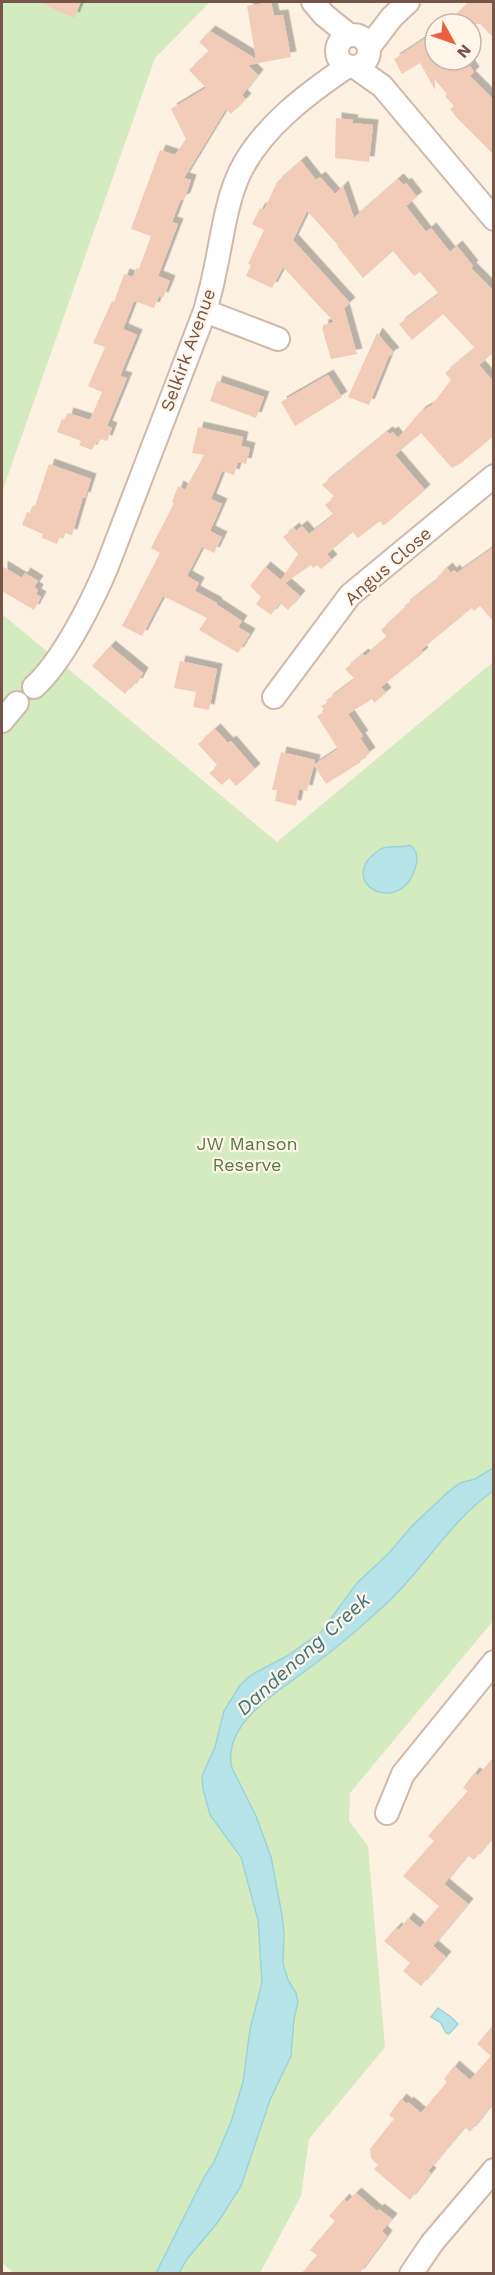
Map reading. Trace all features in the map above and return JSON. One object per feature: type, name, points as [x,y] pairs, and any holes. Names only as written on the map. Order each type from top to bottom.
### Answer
[{"type":"street","points":[[318,8],[494,219]]},
{"type":"street","points":[[352,51],[400,9]]},
{"type":"street","name":"Selkirk Avenue","points":[[31,685],[43,660],[77,625],[106,569],[205,311],[215,274],[225,217],[240,172],[259,142],[352,51]]},
{"type":"street","points":[[205,311],[278,339]]},
{"type":"street","name":"Angus Close","points":[[273,697],[350,595],[494,476]]},
{"type":"street","points":[[2,721],[17,703]]},
{"type":"street","points":[[387,1813],[403,1774],[494,1662]]},
{"type":"street","points":[[411,2274],[432,2242],[494,2170]]},
{"type":"green space","points":[[2,2],[210,2],[155,58],[2,492]]},
{"type":"green space","name":"JW Manson Reserve","points":[[2,614],[277,842],[493,662],[493,1621],[350,1793],[349,1821],[368,1846],[385,2047],[309,2139],[301,2196],[260,2273],[15,2274],[2,2263]]},
{"type":"water","points":[[410,845],[416,851],[417,859],[409,882],[398,890],[386,893],[375,890],[367,884],[363,874],[367,862],[379,850],[386,847]]},
{"type":"water","name":"Dandenong Creek","points":[[493,1468],[493,1491],[463,1516],[400,1590],[341,1644],[257,1708],[236,1735],[231,1751],[232,1768],[256,1816],[271,1857],[282,1915],[283,1963],[298,2002],[291,2056],[270,2100],[241,2186],[218,2222],[187,2259],[179,2273],[156,2273],[203,2179],[214,2162],[231,2122],[243,2082],[250,2029],[262,1983],[258,1920],[241,1857],[210,1815],[203,1789],[202,1776],[215,1747],[224,1711],[240,1685],[251,1675],[287,1656],[321,1632],[357,1583],[448,1492],[460,1483],[475,1479]]},
{"type":"water","points":[[438,2008],[458,2024],[449,2034],[440,2022],[431,2017]]},
{"type":"building","points":[[39,2],[81,2],[74,18]]},
{"type":"building","points":[[271,2],[274,16],[283,15],[291,57],[248,65],[258,75],[242,95],[246,99],[231,114],[226,109],[184,178],[191,180],[185,198],[180,201],[172,222],[178,224],[158,276],[170,281],[163,298],[159,296],[154,308],[134,301],[123,329],[137,335],[120,376],[127,378],[107,426],[112,428],[107,441],[100,439],[92,450],[79,445],[81,441],[57,432],[62,419],[66,420],[68,413],[90,420],[102,392],[88,386],[105,347],[93,343],[112,301],[114,302],[124,274],[133,277],[136,268],[139,269],[151,236],[131,229],[160,150],[175,155],[186,139],[171,109],[206,88],[189,70],[209,51],[199,42],[210,31],[256,59],[247,6]]},
{"type":"building","points":[[469,2],[494,2],[494,38],[483,27],[483,12],[459,12]]},
{"type":"building","points":[[423,40],[423,68],[420,63],[402,74],[394,59]]},
{"type":"building","points":[[425,72],[474,72],[470,76],[494,100],[494,155],[456,117],[450,109],[454,106],[435,80],[435,90]]},
{"type":"building","points":[[336,118],[353,120],[352,123],[373,125],[369,162],[335,158]]},
{"type":"building","points":[[301,161],[316,180],[320,177],[335,194],[343,186],[354,218],[398,179],[404,185],[406,183],[417,197],[406,206],[426,232],[431,228],[450,252],[457,246],[473,266],[471,268],[494,291],[494,352],[479,365],[494,382],[494,436],[452,468],[421,433],[395,455],[425,490],[386,524],[383,525],[380,521],[358,538],[353,532],[327,554],[332,560],[321,569],[317,565],[313,568],[311,565],[285,583],[300,596],[288,610],[280,603],[271,615],[256,604],[261,597],[250,586],[265,567],[281,580],[298,554],[283,537],[294,528],[296,531],[302,526],[309,534],[334,515],[325,505],[335,497],[322,485],[387,432],[390,434],[393,432],[398,438],[420,412],[432,405],[451,380],[445,373],[475,348],[443,314],[412,340],[399,324],[439,294],[420,272],[414,276],[393,251],[363,278],[338,245],[307,211],[293,240],[350,303],[344,308],[357,354],[331,359],[322,328],[323,325],[334,322],[283,267],[272,288],[246,276],[251,265],[248,264],[264,230],[252,224],[260,208],[264,210],[277,182]]},
{"type":"building","points":[[377,333],[394,353],[389,356],[369,405],[348,397]]},
{"type":"building","points":[[328,375],[342,397],[295,426],[281,402]]},
{"type":"building","points":[[217,381],[264,397],[256,418],[210,401]]},
{"type":"building","points":[[198,427],[243,437],[241,446],[250,448],[246,464],[238,462],[234,475],[222,471],[211,499],[222,504],[210,531],[222,537],[214,553],[202,547],[187,576],[199,583],[195,591],[242,621],[238,627],[250,634],[238,653],[199,630],[207,618],[163,596],[142,636],[122,626],[160,553],[151,548],[174,503],[172,502],[178,486],[185,490],[204,455],[192,453]]},
{"type":"building","points":[[49,464],[91,479],[72,535],[65,533],[64,538],[60,537],[57,544],[42,538],[43,534],[22,525],[27,512],[30,513],[35,506]]},
{"type":"building","points":[[494,547],[494,622],[480,606],[474,611],[472,608],[421,650],[423,653],[381,687],[386,693],[374,703],[372,699],[348,714],[363,736],[360,738],[370,753],[360,760],[361,762],[326,784],[314,765],[338,749],[317,716],[325,711],[321,706],[328,702],[327,700],[355,679],[345,669],[387,637],[381,630],[406,607],[404,606],[438,579],[437,577],[447,568],[451,573],[454,570],[457,573]]},
{"type":"building","points":[[2,566],[22,578],[25,573],[38,581],[34,587],[38,590],[36,594],[41,597],[34,610],[2,591]]},
{"type":"building","points":[[110,646],[143,673],[137,684],[134,683],[125,694],[92,666]]},
{"type":"building","points":[[180,661],[217,669],[209,710],[193,707],[196,692],[174,688]]},
{"type":"building","points":[[215,729],[228,743],[231,741],[255,769],[236,786],[229,778],[222,785],[209,773],[218,766],[198,744]]},
{"type":"building","points":[[281,752],[315,760],[307,791],[299,789],[296,806],[275,801],[277,790],[272,790]]},
{"type":"building","points":[[494,1757],[494,1836],[474,1860],[468,1855],[444,1884],[468,1904],[433,1946],[446,1957],[421,1986],[403,1971],[410,1963],[384,1941],[396,1928],[399,1930],[408,1918],[420,1928],[439,1906],[403,1876],[434,1841],[428,1836],[468,1791],[463,1788],[474,1773],[478,1775]]},
{"type":"building","points":[[494,2024],[494,2102],[470,2132],[465,2127],[428,2171],[431,2173],[410,2200],[374,2169],[378,2165],[371,2158],[370,2149],[394,2119],[389,2115],[401,2099],[421,2113],[447,2082],[444,2079],[454,2066],[470,2080],[491,2056],[477,2044]]},
{"type":"building","points":[[356,2193],[377,2211],[379,2209],[392,2219],[382,2231],[387,2236],[359,2274],[301,2274],[317,2255],[310,2250],[335,2221],[329,2216],[344,2199],[347,2202]]}]
